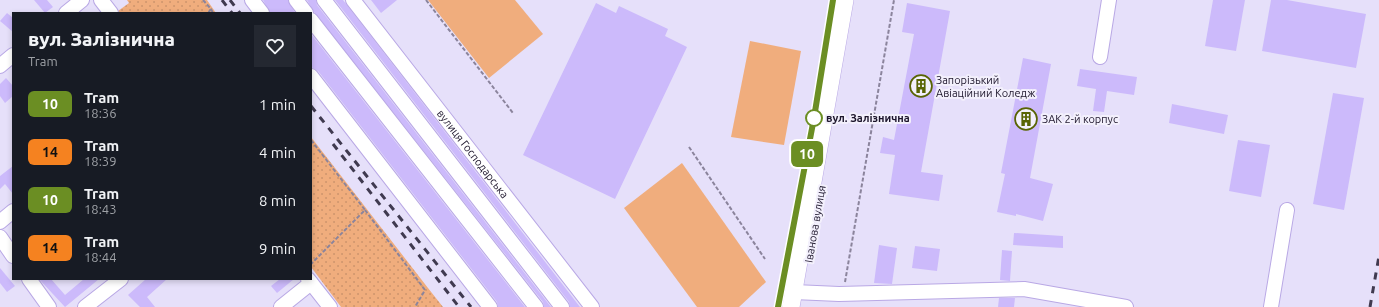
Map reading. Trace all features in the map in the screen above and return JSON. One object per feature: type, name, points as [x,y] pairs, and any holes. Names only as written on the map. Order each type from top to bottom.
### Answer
[{"type":"main road","name":"Іванова вулиця","points":[[797,300],[845,0]]},
{"type":"main road","name":"Іванова вулиця","points":[[797,300],[854,0]]},
{"type":"street","points":[[67,12],[82,0]]},
{"type":"street","points":[[101,0],[110,12]]},
{"type":"street","points":[[252,0],[261,12]]},
{"type":"street","points":[[296,0],[305,12]]},
{"type":"street","points":[[324,0],[562,307]]},
{"type":"street","name":"вулиця Господарська","points":[[353,0],[592,307]]},
{"type":"street","points":[[1100,56],[1109,0]]},
{"type":"street","points":[[312,21],[536,307]]},
{"type":"street","points":[[0,66],[12,56]]},
{"type":"street","points":[[312,77],[490,307]]},
{"type":"street","points":[[409,144],[426,132]]},
{"type":"street","points":[[1270,307],[1287,210]]},
{"type":"street","points":[[0,222],[12,212]]},
{"type":"street","points":[[0,237],[12,255]]},
{"type":"street","points":[[30,280],[48,307]]},
{"type":"street","points":[[85,307],[120,280]]},
{"type":"street","points":[[281,307],[310,281],[330,307]]},
{"type":"street","points":[[797,300],[838,294],[1024,289],[1126,307]]},
{"type":"path","points":[[203,0],[212,12]]},
{"type":"path","points":[[426,0],[513,113]]},
{"type":"path","points":[[838,294],[847,279],[894,0]]},
{"type":"path","points":[[312,141],[424,290],[415,307]]},
{"type":"path","points":[[689,147],[765,258]]},
{"type":"path","points":[[312,263],[365,210]]},
{"type":"shaded area","points":[[127,0],[207,0],[215,12],[118,11],[129,3]]},
{"type":"shaded area","points":[[428,0],[515,0],[543,34],[489,78]]},
{"type":"shaded area","points":[[750,41],[801,51],[784,145],[731,137]]},
{"type":"shaded area","points":[[312,138],[443,307],[341,307],[312,268]]},
{"type":"shaded area","points":[[682,163],[766,282],[739,307],[697,307],[624,208]]},
{"type":"building","points":[[34,0],[47,0],[53,7],[44,12]]},
{"type":"building","points":[[263,0],[288,0],[294,12],[269,12]]},
{"type":"building","points":[[307,0],[316,0],[317,5],[551,307],[544,307],[543,302],[314,12]]},
{"type":"building","points":[[335,0],[343,0],[580,307],[570,307],[569,302]]},
{"type":"building","points":[[371,0],[397,0],[381,13]]},
{"type":"building","points":[[1213,0],[1245,0],[1236,51],[1205,46]]},
{"type":"building","points":[[1271,0],[1287,0],[1366,14],[1356,68],[1262,51]]},
{"type":"building","points":[[596,3],[616,13],[619,6],[668,29],[665,36],[687,47],[615,199],[523,155]]},
{"type":"building","name":"Запорізький Авіаційний Коледж","points":[[907,3],[950,11],[921,172],[943,175],[939,201],[889,194],[895,155],[880,153],[883,137],[894,140],[914,34],[902,32]]},
{"type":"building","points":[[7,13],[12,17],[12,31],[0,21]]},
{"type":"building","points":[[312,35],[525,307],[498,307],[497,302],[318,71],[312,68]]},
{"type":"building","name":"ЗАК 2-й корпус","points":[[1023,58],[1051,64],[1030,178],[1053,184],[1043,221],[1016,214],[1016,216],[997,212],[1005,174],[1001,173]]},
{"type":"building","points":[[1080,69],[1137,77],[1134,95],[1107,91],[1104,112],[1093,111],[1096,89],[1077,86]]},
{"type":"building","points":[[6,78],[12,85],[12,97],[5,103],[0,96],[0,84]]},
{"type":"building","points":[[1333,93],[1364,98],[1344,210],[1313,204]]},
{"type":"building","points":[[1172,104],[1228,115],[1224,134],[1169,123]]},
{"type":"building","points":[[1238,140],[1270,145],[1261,197],[1229,191]]},
{"type":"building","points":[[12,167],[12,193],[5,184],[0,189],[0,176]]},
{"type":"building","points":[[1014,233],[1063,236],[1063,248],[1013,245]]},
{"type":"building","points":[[879,245],[897,248],[892,284],[874,283]]},
{"type":"building","points":[[915,246],[940,249],[937,271],[912,268]]},
{"type":"building","points":[[1002,250],[1012,251],[1010,281],[1000,280]]},
{"type":"building","points":[[0,268],[15,286],[7,292],[0,283]]},
{"type":"building","points":[[40,280],[52,280],[65,295],[83,280],[98,280],[65,307]]},
{"type":"building","points":[[145,280],[166,280],[147,297],[155,307],[140,307],[128,295]]},
{"type":"building","points":[[279,280],[293,280],[277,293],[271,286]]},
{"type":"building","points":[[999,298],[1015,298],[1014,307],[998,307]]},
{"type":"tram line","points":[[778,307],[814,118],[833,0]]},
{"type":"tram line","name":"10","points":[[778,307],[814,118],[833,0]]},
{"type":"railway","points":[[222,0],[231,12]]},
{"type":"railway","points":[[230,0],[239,12]]},
{"type":"railway","points":[[312,107],[471,307]]},
{"type":"railway","points":[[333,144],[459,307]]},
{"type":"railway","points":[[1370,307],[1379,256]]},
{"type":"place","name":"Запорізький Авіаційний Коледж","points":[[921,86]]},
{"type":"place","name":"вул. Залізнична","points":[[814,118]]},
{"type":"place","name":"ЗАК 2-й корпус","points":[[1026,119]]}]
